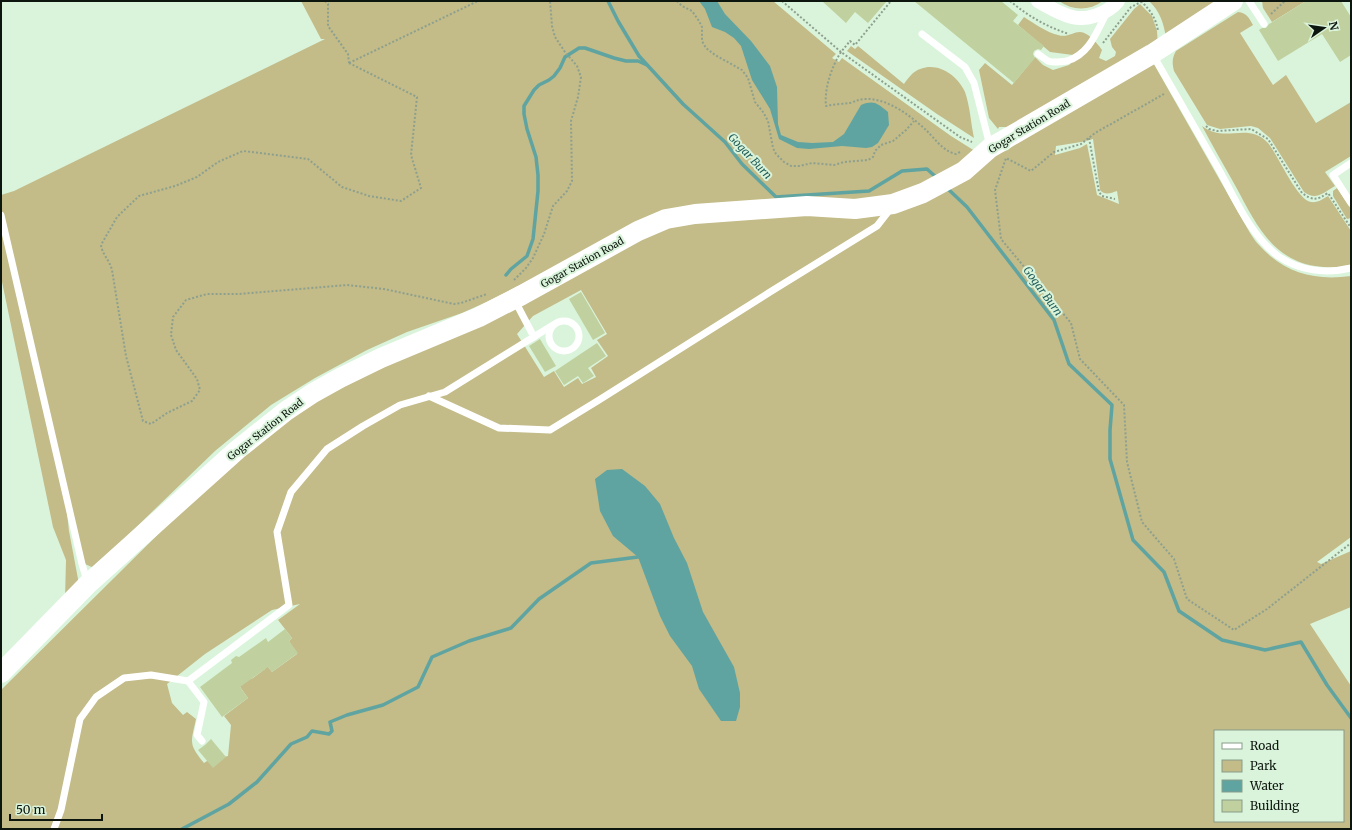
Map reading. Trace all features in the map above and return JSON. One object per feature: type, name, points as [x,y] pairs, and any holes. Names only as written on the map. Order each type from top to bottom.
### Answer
[{"type":"street","points":[[1044,3],[1062,14],[1074,18],[1097,15],[1107,11],[1118,1]]},
{"type":"street","name":"Gogar Station Road","points":[[1,673],[88,584],[237,450],[286,411],[313,393],[346,375],[381,358],[479,317],[512,291],[638,231],[666,220],[695,214],[807,206],[855,209],[893,204],[923,193],[964,171],[990,148],[1156,51],[1234,1]]},
{"type":"lane","points":[[1249,1],[1264,24]]},
{"type":"lane","points":[[1038,54],[1048,61],[1062,62],[1070,60],[1084,52],[1094,38],[1107,11]]},
{"type":"lane","points":[[922,34],[965,67],[974,83],[990,148]]},
{"type":"lane","points":[[1156,51],[1195,128],[1247,218],[1266,245],[1289,263],[1305,268],[1324,272],[1351,268]]},
{"type":"lane","points":[[1351,163],[1333,175],[1351,203]]},
{"type":"lane","points":[[429,396],[499,428],[550,430],[877,226],[893,204]]},
{"type":"lane","points":[[1,215],[82,564],[88,584]]},
{"type":"lane","points":[[512,291],[534,337]]},
{"type":"lane","points":[[188,681],[289,605],[277,532],[291,492],[328,449],[362,426],[400,405],[444,392],[553,325],[561,321],[570,322],[579,333],[576,346],[565,352],[560,352],[553,348],[548,336],[553,325]]},
{"type":"lane","points":[[54,829],[60,810],[80,719],[96,697],[124,678],[151,675],[188,681],[204,702],[197,735],[202,741]]},
{"type":"path","points":[[325,1],[328,4],[328,26],[348,54],[349,63]]},
{"type":"path","points":[[328,4],[331,1]]},
{"type":"path","points":[[349,63],[478,1]]},
{"type":"path","points":[[512,291],[520,275],[533,258],[544,234],[553,206],[570,186],[572,177],[570,136],[571,121],[581,77],[577,66],[555,37],[552,26],[550,1]]},
{"type":"path","points":[[677,1],[682,6],[692,11],[699,21],[702,27],[702,41],[706,48],[745,74],[755,102],[768,121],[773,148],[776,154],[784,162],[791,166],[800,166],[812,163],[834,165],[844,162],[868,160],[873,157],[875,151],[881,145],[894,141],[914,121]]},
{"type":"path","points":[[782,1],[841,52],[960,137],[973,143],[968,148]]},
{"type":"path","points":[[891,1],[856,45],[850,41],[836,60],[829,79],[825,100],[826,106],[850,103],[860,99],[876,100],[894,106],[908,115],[921,125],[946,149],[956,154],[964,151]]},
{"type":"path","points":[[1010,1],[1033,18],[1052,28],[1069,34]]},
{"type":"path","points":[[1100,47],[1131,7],[1140,1],[1155,18],[1156,51]]},
{"type":"path","points":[[1270,14],[1285,1]]},
{"type":"path","points":[[349,63],[416,97],[411,155],[421,188],[401,201],[369,196],[342,187],[308,159],[243,151],[218,162],[198,177],[175,186],[146,193],[134,200],[117,217],[102,245],[102,250],[112,270],[126,356],[143,421],[151,424],[155,422],[167,413],[192,401],[200,390],[197,379],[176,350],[171,335],[173,317],[186,300],[208,294],[246,294],[347,286],[384,289],[454,304],[487,294]]},
{"type":"path","points":[[1165,93],[1095,133],[1081,144],[1054,152],[1031,171],[1006,158],[995,190],[1000,238],[1071,322],[1080,360],[1124,405],[1126,462],[1142,522],[1174,559],[1187,600],[1234,630],[1267,609],[1351,543]]},
{"type":"path","points":[[1195,128],[1204,124],[1209,129],[1217,131],[1250,129],[1268,139],[1302,193],[1310,198],[1320,198],[1328,193],[1351,228]]},
{"type":"path","points":[[1089,138],[1099,192],[1102,196],[1115,199]]},
{"type":"green space","points":[[301,1],[773,1],[836,54],[832,58],[839,62],[842,58],[951,136],[986,158],[1008,150],[1020,139],[1019,127],[999,127],[998,129],[989,118],[979,70],[985,63],[1012,85],[1035,57],[1043,65],[1053,70],[1069,65],[1073,61],[1073,55],[1050,52],[1018,25],[1024,17],[1045,30],[1061,36],[1077,32],[1086,34],[1102,50],[1099,58],[1106,61],[1115,56],[1116,52],[1112,47],[1110,39],[1134,9],[1140,4],[1152,16],[1157,31],[1158,46],[1147,52],[1256,242],[1269,255],[1300,273],[1325,277],[1351,276],[1351,537],[1317,562],[1321,564],[1351,551],[1351,607],[1310,624],[1351,686],[1351,829],[1,829],[1,690],[225,468],[333,387],[532,279],[462,313],[407,332],[367,350],[315,378],[271,405],[215,451],[94,568],[85,564],[62,469],[69,531],[78,579],[78,585],[65,599],[66,560],[53,527],[1,277],[1,195],[14,191],[325,39],[321,39]],"holes":[[[1093,139],[1100,190],[1106,193],[1117,191],[1119,204],[1097,195],[1087,144],[1080,148],[1055,155],[1056,146]],[[581,290],[607,334],[597,340],[608,356],[591,368],[596,377],[582,384],[578,378],[564,387],[554,371],[544,377],[517,334],[533,316]],[[300,604],[278,620],[292,638],[289,641],[297,654],[272,672],[265,663],[265,669],[253,678],[238,684],[248,698],[224,716],[231,725],[228,756],[204,763],[195,751],[192,742],[196,719],[187,712],[183,715],[172,703],[167,684],[205,654],[272,610]]]},
{"type":"green space","points":[[1059,1],[1103,1],[1092,7],[1075,8]]},
{"type":"green space","points":[[1149,1],[1223,1],[1166,38],[1161,18]]},
{"type":"green space","points":[[1262,1],[1306,1],[1272,22],[1263,8]]},
{"type":"green space","points":[[1238,12],[1246,15],[1253,25],[1240,33],[1273,85],[1286,75],[1316,123],[1351,102],[1351,156],[1325,172],[1335,186],[1320,195],[1312,196],[1304,192],[1270,138],[1258,128],[1251,126],[1220,129],[1207,125],[1174,71],[1173,61],[1176,51]]},
{"type":"green space","points":[[851,46],[855,49],[858,46],[904,84],[912,74],[919,69],[927,67],[935,67],[956,78],[967,97],[974,138],[847,51]]},
{"type":"green space","points":[[1202,126],[1219,133],[1244,133],[1260,137],[1268,143],[1300,194],[1311,202],[1316,202],[1328,196],[1351,231],[1351,265],[1342,267],[1315,266],[1300,262],[1287,256],[1276,247],[1266,237],[1250,213]]},
{"type":"green space","points":[[1337,188],[1351,209],[1351,218],[1347,219],[1333,196],[1333,191]]},
{"type":"water","points":[[699,1],[717,1],[725,14],[751,41],[770,66],[777,87],[778,124],[781,135],[798,142],[833,142],[844,134],[861,105],[875,103],[888,112],[889,125],[878,143],[872,147],[866,148],[842,146],[809,149],[797,148],[779,139],[770,109],[752,80],[741,46],[734,38],[725,32],[712,27],[705,9]]},
{"type":"water","points":[[622,469],[645,486],[660,504],[674,538],[687,563],[703,612],[734,667],[740,693],[740,707],[736,721],[721,721],[699,689],[692,666],[670,636],[660,616],[638,557],[613,536],[600,511],[595,479],[607,470]]},
{"type":"building","points":[[822,1],[887,1],[868,23],[855,12],[846,23]]},
{"type":"building","points":[[914,1],[1001,1],[1018,15],[1013,21],[1044,46],[1041,50],[1038,49],[1034,51],[1033,54],[1035,58],[1014,83]]},
{"type":"building","points":[[1306,1],[1341,1],[1351,17],[1351,55],[1340,62],[1322,34],[1278,61],[1259,30],[1266,28],[1269,24]]},
{"type":"building","points":[[581,292],[605,333],[593,340],[569,299]]},
{"type":"building","points":[[540,339],[556,366],[545,372],[529,346]]},
{"type":"building","points":[[597,343],[606,356],[588,368],[594,376],[583,383],[578,376],[564,385],[555,371]]},
{"type":"building","points":[[285,629],[292,638],[289,641],[298,653],[272,672],[268,667],[240,687],[248,698],[222,717],[200,687],[232,663],[231,660],[236,656],[239,657],[266,638],[268,642]]},
{"type":"building","points":[[211,739],[226,757],[213,768],[198,750]]},
{"type":"waterway","name":"Gogar Burn","points":[[608,1],[639,56],[683,104],[725,142],[742,164],[776,197],[869,191],[902,171],[927,169],[937,178]]},
{"type":"waterway","points":[[506,275],[527,256],[533,239],[538,191],[538,175],[536,157],[527,129],[524,106],[534,90],[539,85],[554,76],[565,57],[579,48],[585,48],[626,61],[638,61],[647,65]]},
{"type":"waterway","name":"Gogar Burn","points":[[947,188],[967,207],[1054,320],[1069,364],[1112,405],[1110,459],[1133,540],[1164,572],[1179,611],[1222,640],[1265,650],[1301,642],[1327,685],[1351,718]]},
{"type":"waterway","points":[[182,829],[229,804],[257,782],[291,744],[307,737],[312,731],[329,734],[332,731],[330,722],[347,715],[383,705],[418,687],[432,657],[469,641],[511,628],[539,599],[591,563],[638,557]]}]
